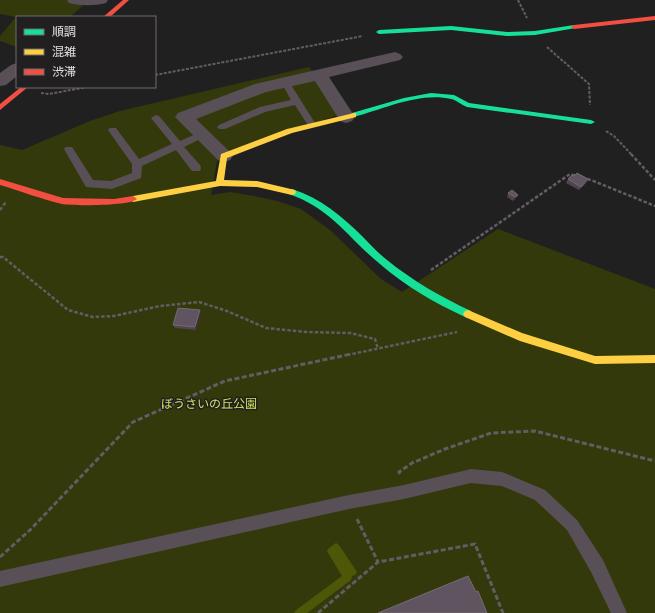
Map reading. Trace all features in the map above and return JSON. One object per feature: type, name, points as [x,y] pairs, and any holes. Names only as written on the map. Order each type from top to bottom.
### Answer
[{"type":"street","points":[[74,0],[101,0]]},
{"type":"street","points":[[84,14],[94,0]]},
{"type":"street","points":[[107,16],[126,0]]},
{"type":"street","points":[[380,32],[451,28],[507,34],[534,33],[601,23],[655,18]]},
{"type":"street","points":[[224,156],[184,117],[261,88],[320,76],[395,57]]},
{"type":"street","points":[[0,81],[16,69]]},
{"type":"street","points":[[320,76],[346,117]]},
{"type":"street","points":[[0,108],[22,89]]},
{"type":"street","points":[[224,156],[290,131],[346,117],[407,99],[435,95],[454,97],[467,106],[591,122]]},
{"type":"street","points":[[220,183],[224,156]]},
{"type":"street","points":[[0,182],[63,201],[114,202],[220,183],[256,184],[282,189],[305,196],[346,225],[382,261],[412,282],[459,310],[520,337],[595,360],[655,359]]},
{"type":"lane","points":[[286,82],[312,125]]},
{"type":"lane","points":[[222,127],[263,109],[297,102]]},
{"type":"lane","points":[[156,118],[196,168]]},
{"type":"lane","points":[[69,149],[90,184],[112,185],[138,175],[137,164],[113,130]]},
{"type":"lane","points":[[137,164],[201,135]]},
{"type":"lane","points":[[0,579],[349,502],[404,492],[471,476],[502,479],[540,495],[572,525],[597,566],[619,613]]},
{"type":"path","points":[[518,0],[534,33],[541,42],[589,84],[591,122],[614,136],[655,180]]},
{"type":"path","points":[[156,75],[380,32]]},
{"type":"path","points":[[22,89],[48,94],[81,88]]},
{"type":"path","points":[[412,282],[570,174],[585,177],[635,200],[655,206]]},
{"type":"path","points":[[0,257],[3,257],[34,281],[68,310],[93,317],[114,316],[160,306],[199,302],[227,311],[266,328],[306,332],[350,333],[375,339],[378,349]]},
{"type":"path","points":[[0,557],[30,530],[133,422],[225,381],[462,330]]},
{"type":"path","points":[[404,492],[399,472],[412,463],[445,449],[491,433],[535,431],[655,461]]},
{"type":"path","points":[[349,502],[378,562]]},
{"type":"path","points":[[318,613],[378,562],[475,544],[503,613]]},
{"type":"green space","points":[[0,0],[89,0],[71,16],[16,17],[0,14]]},
{"type":"green space","points":[[16,17],[16,47],[0,41],[0,36]]},
{"type":"green space","name":"ぼうさいの丘公園","points":[[309,67],[340,114],[217,161],[211,195],[230,192],[277,201],[301,209],[330,230],[381,279],[402,292],[498,229],[655,289],[655,613],[0,613],[0,145],[22,150],[90,121],[120,111]]},
{"type":"building","points":[[577,173],[588,179],[581,187],[568,179]]},
{"type":"building","points":[[512,190],[518,195],[515,197],[508,193]]},
{"type":"building","points":[[178,308],[200,310],[195,327],[173,325]]},
{"type":"building","points":[[468,576],[476,592],[478,591],[487,613],[378,613]]},
{"type":"waterway","points":[[299,613],[348,577],[332,551],[336,548],[352,572]]},
{"type":"traffic: fast","points":[[379,32],[451,28],[507,34],[535,33],[574,27]]},
{"type":"traffic: fast","points":[[354,115],[404,100],[431,95],[443,95],[456,98],[467,105],[591,122]]},
{"type":"traffic: fast","points":[[292,192],[320,205],[346,225],[383,262],[413,284],[468,314]]},
{"type":"traffic: slow","points":[[220,183],[224,156],[290,131],[354,115]]},
{"type":"traffic: slow","points":[[133,199],[220,183],[257,184],[292,192]]},
{"type":"traffic: slow","points":[[468,314],[520,337],[595,360],[655,359]]},
{"type":"traffic: jam","points":[[107,16],[126,0]]},
{"type":"traffic: jam","points":[[574,27],[655,18]]},
{"type":"traffic: jam","points":[[0,108],[24,88]]},
{"type":"traffic: jam","points":[[0,182],[63,201],[114,202],[133,199]]}]
